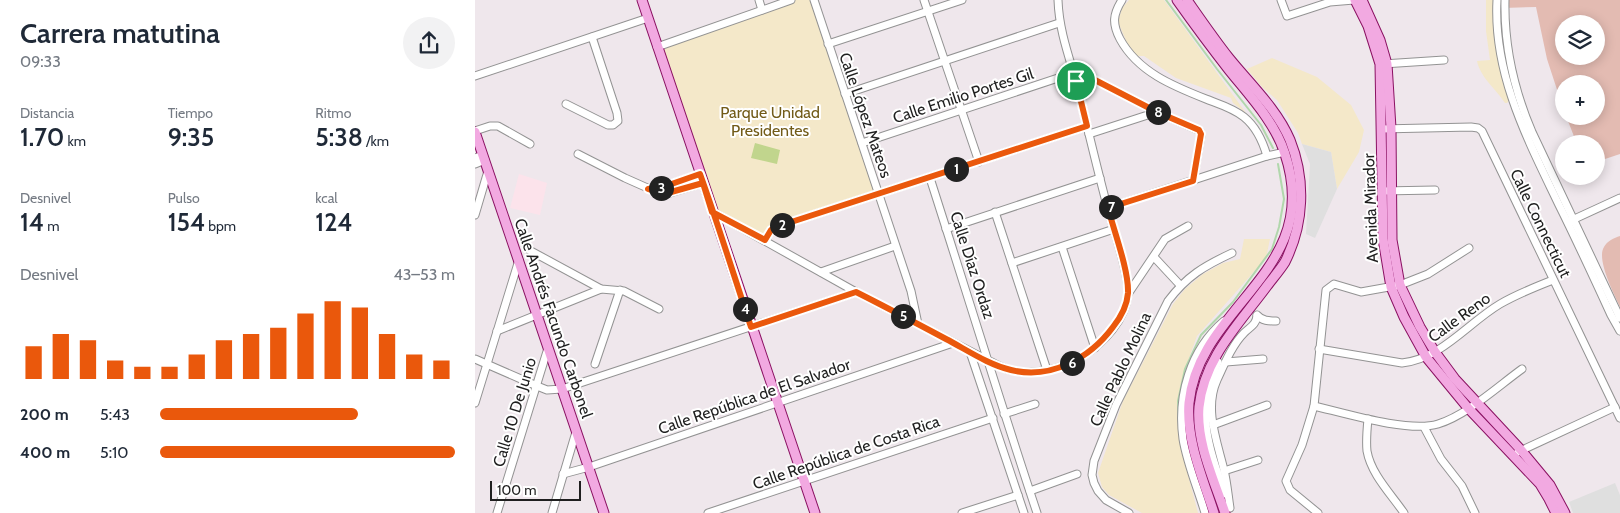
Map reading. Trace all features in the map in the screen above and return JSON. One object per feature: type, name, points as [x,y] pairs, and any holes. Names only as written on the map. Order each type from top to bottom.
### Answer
[{"type":"main road","points":[[642,0],[815,513]]},
{"type":"main road","points":[[1177,0],[1275,132],[1285,152],[1293,203],[1284,263],[1215,356],[1201,390],[1199,408],[1204,448],[1229,511]]},
{"type":"main road","points":[[1187,0],[1229,59],[1278,118],[1289,138],[1298,170],[1301,200],[1299,222],[1287,245],[1207,349],[1197,369],[1189,405],[1190,420],[1193,443],[1214,513]]},
{"type":"main road","name":"Avenida Mirador","points":[[1354,0],[1368,26],[1383,64]]},
{"type":"main road","name":"Avenida Mirador","points":[[1362,0],[1379,40],[1383,64],[1387,191],[1391,240],[1400,285],[1420,327],[1435,352],[1455,379],[1477,402],[1517,452],[1540,484],[1556,513]]},
{"type":"main road","name":"Calle Andrés Facundo Carbonel","points":[[475,131],[481,157],[488,170],[519,259],[604,513]]},
{"type":"main road","name":"Avenida Mirador","points":[[1387,191],[1383,240],[1391,287],[1404,318],[1426,357],[1468,408],[1517,452],[1549,485],[1565,513]]},
{"type":"street","points":[[759,0],[762,10]]},
{"type":"street","points":[[657,47],[791,0]]},
{"type":"street","name":"Calle López Mateos","points":[[813,0],[911,291],[918,324]]},
{"type":"street","points":[[924,0],[979,162]]},
{"type":"street","points":[[828,44],[961,0]]},
{"type":"street","points":[[712,212],[856,292],[989,362],[1011,370],[1029,372],[1047,370],[1073,362],[1095,348],[1117,322],[1124,310],[1128,294],[1127,281],[1114,229],[1059,23],[1058,0]]},
{"type":"street","points":[[1122,0],[1115,13],[1114,25],[1122,43],[1133,58],[1163,80],[1243,116],[1256,133],[1267,156]]},
{"type":"street","points":[[1281,0],[1287,16],[1330,2],[1354,0]]},
{"type":"street","points":[[1497,0],[1506,81],[1513,104],[1620,318]]},
{"type":"street","points":[[1501,26],[1505,0]]},
{"type":"street","points":[[475,76],[648,18]]},
{"type":"street","points":[[845,94],[1059,23]]},
{"type":"street","points":[[566,104],[604,123],[613,125],[618,122],[617,113],[592,37]]},
{"type":"street","points":[[1383,64],[1444,60]]},
{"type":"street","name":"Calle Emilio Portes Gil","points":[[862,143],[1073,73]]},
{"type":"street","points":[[1076,81],[1084,78],[1093,79],[1201,132],[1193,181]]},
{"type":"street","points":[[1089,134],[1157,112]]},
{"type":"street","points":[[475,131],[490,126],[498,126],[530,144]]},
{"type":"street","points":[[765,240],[775,228],[1087,126]]},
{"type":"street","name":"Calle Connecticut","points":[[1386,128],[1471,127],[1482,131],[1620,418]]},
{"type":"street","points":[[1108,208],[1267,156],[1285,152]]},
{"type":"street","points":[[578,154],[648,189],[664,194],[701,179]]},
{"type":"street","points":[[475,164],[481,157]]},
{"type":"street","points":[[475,215],[488,170]]},
{"type":"street","name":"Calle Díaz Ordaz","points":[[930,178],[1037,513]]},
{"type":"street","points":[[946,229],[1100,178]]},
{"type":"street","points":[[1387,191],[1435,190]]},
{"type":"street","points":[[1571,221],[1620,198]]},
{"type":"street","points":[[995,212],[1047,370]]},
{"type":"street","points":[[1571,221],[1620,331]]},
{"type":"street","points":[[1128,294],[1165,239],[1188,226]]},
{"type":"street","points":[[1012,263],[1114,229]]},
{"type":"street","points":[[821,272],[895,246]]},
{"type":"street","points":[[1062,247],[1095,348]]},
{"type":"street","points":[[1317,513],[1290,490],[1286,481],[1302,445],[1314,406],[1326,290],[1328,287],[1337,284],[1361,292],[1400,285],[1428,274],[1469,248]]},
{"type":"street","points":[[529,250],[601,289],[620,290],[659,309]]},
{"type":"street","name":"Calle Pablo Molina","points":[[1129,513],[1106,500],[1098,492],[1092,475],[1094,461],[1116,406],[1168,301],[1180,285],[1194,273],[1232,253]]},
{"type":"street","points":[[1154,257],[1180,285]]},
{"type":"street","points":[[475,403],[519,259]]},
{"type":"street","name":"Calle Reno","points":[[1319,349],[1402,364],[1426,357],[1500,304],[1553,280]]},
{"type":"street","points":[[497,331],[601,289]]},
{"type":"street","points":[[595,364],[620,290]]},
{"type":"street","points":[[475,359],[537,386],[552,390],[562,390],[856,292]]},
{"type":"street","points":[[1229,511],[1224,471],[1213,424],[1211,403],[1216,382],[1226,362],[1240,337],[1256,322],[1257,316],[1252,306]]},
{"type":"street","points":[[1205,513],[1183,440],[1181,410],[1188,375],[1204,342],[1216,328],[1234,313]]},
{"type":"street","points":[[1257,316],[1267,321],[1277,322]]},
{"type":"street","points":[[1229,335],[1210,380],[1205,414],[1210,448],[1229,511]]},
{"type":"street","name":"Calle República de El Salvador","points":[[563,474],[589,468],[729,418],[777,404],[953,343]]},
{"type":"street","name":"Calle 10 De Junio","points":[[497,513],[548,348]]},
{"type":"street","points":[[971,352],[1024,513]]},
{"type":"street","points":[[1226,362],[1263,359]]},
{"type":"street","points":[[1314,406],[1368,419],[1424,427],[1440,423],[1468,408],[1522,369]]},
{"type":"street","points":[[1004,414],[1035,404]]},
{"type":"street","points":[[1213,424],[1267,405]]},
{"type":"street","points":[[1517,452],[1615,407]]},
{"type":"street","name":"Calle República de Costa Rica","points":[[709,513],[993,418]]},
{"type":"street","points":[[1368,419],[1367,450],[1369,460],[1404,513]]},
{"type":"street","points":[[1424,427],[1441,459],[1462,486],[1475,513]]},
{"type":"street","points":[[551,513],[576,431]]},
{"type":"street","points":[[1224,471],[1258,460]]},
{"type":"street","points":[[1030,491],[1077,474]]},
{"type":"street","points":[[962,513],[1018,495]]},
{"type":"shaded area","points":[[1504,0],[1620,0],[1620,154],[1605,159],[1605,135],[1573,135],[1570,125],[1605,125],[1605,75],[1555,75],[1555,83],[1547,59],[1536,7],[1503,8]]},
{"type":"shaded area","points":[[1302,144],[1331,152],[1337,189],[1315,238],[1306,234],[1310,164]]},
{"type":"shaded area","points":[[519,174],[547,183],[540,215],[510,208]]},
{"type":"shaded area","points":[[1620,236],[1620,307],[1604,268],[1602,252],[1607,243]]},
{"type":"shaded area","points":[[1615,483],[1620,495],[1620,513],[1573,513],[1569,502]]},
{"type":"green space","name":"Parque Unidad Presidentes","points":[[793,0],[816,0],[880,195],[769,232],[764,239],[715,213],[659,47]]},
{"type":"green space","points":[[1129,0],[1164,0],[1246,113],[1233,103],[1231,98],[1176,78],[1144,56],[1137,56],[1127,43],[1118,22],[1122,8]]},
{"type":"green space","points":[[1486,0],[1496,0],[1496,23],[1511,98],[1507,103],[1505,103],[1485,78],[1477,61],[1490,60],[1486,31]]},
{"type":"green space","points":[[1272,58],[1317,77],[1351,105],[1364,130],[1359,152],[1337,189],[1331,152],[1302,144],[1298,133],[1277,100],[1262,87],[1247,69]]},
{"type":"green space","points":[[755,143],[780,150],[777,164],[751,158]]},
{"type":"green space","points":[[1244,239],[1270,239],[1266,258],[1197,336],[1185,369],[1178,401],[1177,418],[1182,452],[1198,513],[1142,513],[1109,495],[1102,487],[1098,473],[1123,401],[1173,304],[1185,289],[1203,274],[1223,263],[1240,259]]},
{"type":"waterway","points":[[1166,0],[1261,125],[1273,148]]},
{"type":"waterway","points":[[1179,426],[1178,401],[1185,369],[1201,335],[1233,302],[1272,249],[1279,227],[1284,199],[1278,164]]},
{"type":"route","points":[[1076,81],[1084,78],[1093,79],[1157,112],[1199,130],[1201,134],[1193,181],[1108,208],[1127,281],[1128,294],[1124,310],[1104,340],[1073,362],[1060,367],[1029,372],[1011,370],[989,362],[856,292],[751,327],[712,212],[703,183],[700,174],[663,187],[648,189],[664,194],[703,183],[712,212],[765,240],[771,230],[782,225],[1087,126],[1076,81]]}]
